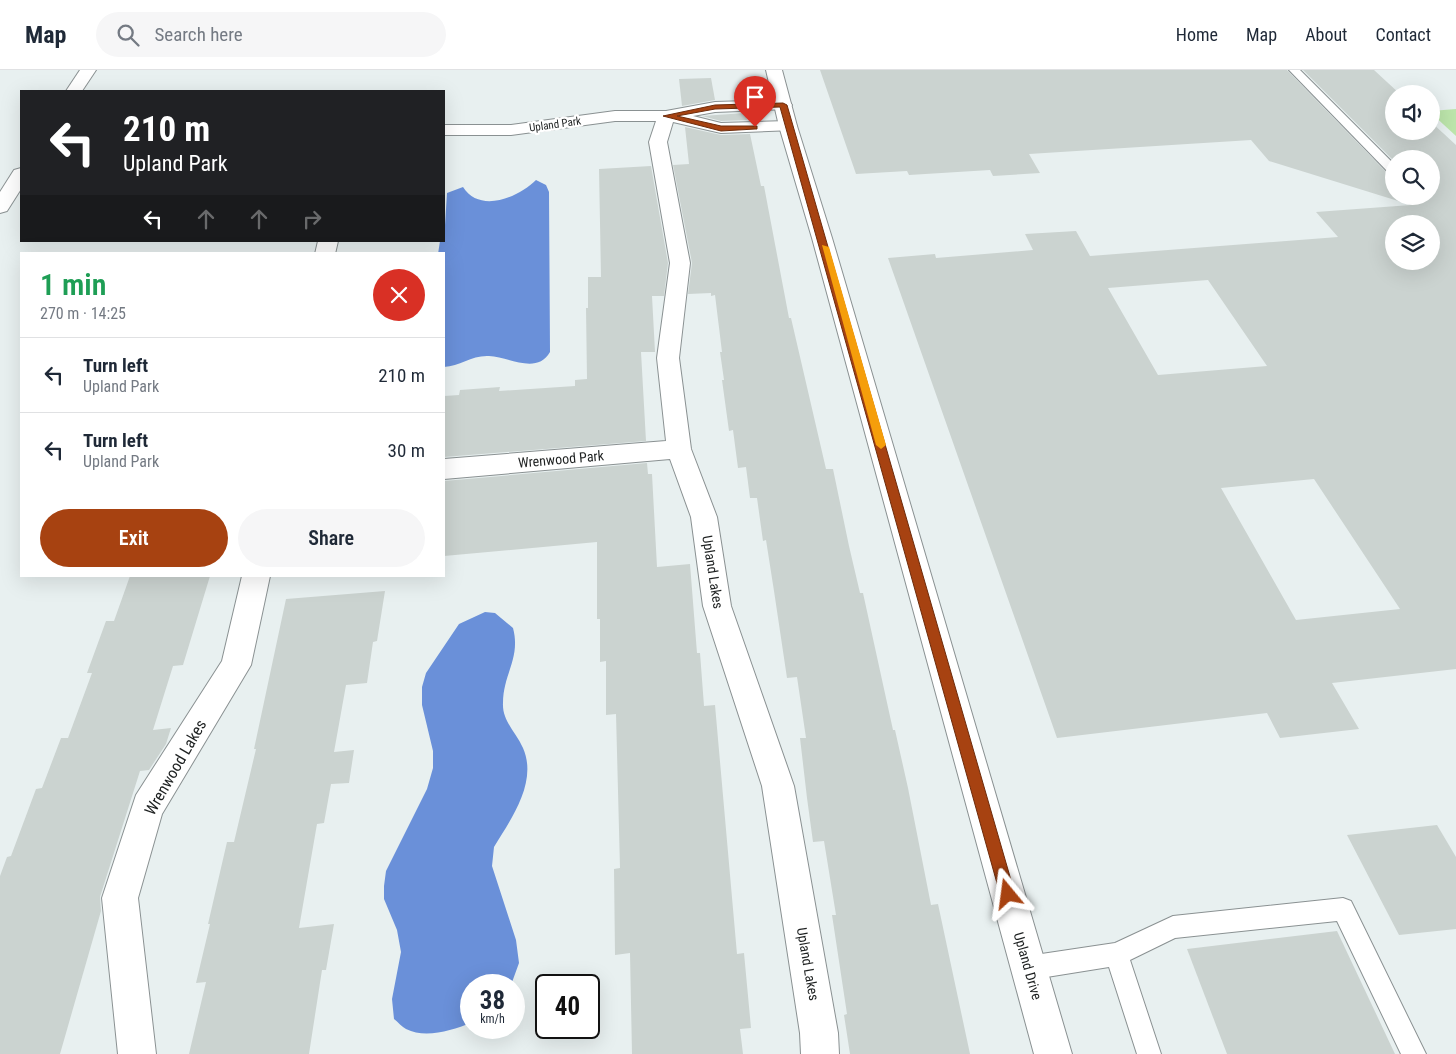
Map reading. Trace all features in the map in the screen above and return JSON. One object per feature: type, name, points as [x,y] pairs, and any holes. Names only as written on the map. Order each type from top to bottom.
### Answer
[{"type":"street","points":[[75,90],[88,70]]},
{"type":"street","name":"Upland Drive","points":[[774,70],[1053,1054]]},
{"type":"street","name":"Upland Park","points":[[445,130],[511,130],[615,116],[666,116],[721,128],[786,116]]},
{"type":"street","name":"Upland Lakes","points":[[666,116],[658,142],[680,263],[668,358],[679,449],[704,517],[717,606],[778,786],[819,1033],[820,1054]]},
{"type":"street","points":[[0,207],[20,176]]},
{"type":"street","name":"Wrenwood Park","points":[[445,469],[679,449]]},
{"type":"street","name":"Wrenwood Lakes","points":[[137,1054],[120,898],[148,807],[236,665],[256,577]]},
{"type":"lane","points":[[1294,70],[1385,162]]},
{"type":"lane","points":[[1028,968],[1117,954],[1173,927],[1343,909],[1414,1054]]},
{"type":"lane","points":[[1117,954],[1150,1054]]},
{"type":"green space","points":[[1456,109],[1456,136],[1440,121],[1440,110]]},
{"type":"water","points":[[536,180],[546,185],[549,192],[550,352],[544,359],[530,364],[483,356],[445,367],[445,252],[438,252],[440,242],[445,242],[447,193],[463,187],[470,195],[479,200],[489,201],[510,197]]},
{"type":"water","points":[[485,612],[495,613],[513,628],[515,639],[515,648],[504,693],[503,709],[507,721],[523,748],[527,761],[527,774],[525,787],[515,812],[494,847],[492,866],[516,940],[519,963],[515,974],[460,974],[460,1027],[447,1031],[422,1033],[406,1029],[394,1019],[392,999],[401,952],[397,930],[384,899],[384,886],[386,871],[427,789],[433,768],[433,751],[422,705],[422,687],[426,673],[459,624]]},
{"type":"building","points":[[820,70],[1287,70],[1385,171],[1385,197],[1269,161],[1251,140],[1029,154],[1040,173],[993,176],[990,170],[909,175],[907,171],[856,174]]},
{"type":"building","points":[[1303,70],[1374,70],[1390,85],[1385,85],[1385,140],[1440,140],[1440,130],[1456,145],[1456,669],[1332,683],[1359,729],[1280,738],[1267,713],[1057,738],[888,258],[935,254],[936,258],[1033,250],[1025,234],[1076,231],[1090,256],[1338,237],[1316,212],[1411,205],[1440,205],[1440,150],[1385,150],[1385,152]],"holes":[[[1208,280],[1267,366],[1158,375],[1108,288]],[[1314,479],[1400,609],[1296,620],[1221,488]]]},
{"type":"building","points":[[711,78],[715,100],[682,106],[679,79]]},
{"type":"building","points":[[745,113],[747,120],[721,121],[702,116]]},
{"type":"building","points":[[685,127],[721,135],[750,134],[761,186],[764,186],[789,318],[791,318],[826,469],[833,469],[860,593],[863,593],[893,730],[895,730],[931,905],[938,904],[970,1054],[850,1054],[844,1015],[847,1014],[832,915],[836,915],[824,841],[813,842],[800,738],[806,738],[797,677],[787,678],[766,540],[763,541],[757,498],[750,498],[746,467],[738,468],[733,430],[729,431],[722,380],[724,380],[720,352],[722,352],[715,295],[711,296],[711,293],[688,294],[692,263],[673,165],[689,164]]},
{"type":"building","points":[[651,166],[668,263],[664,296],[652,296],[655,352],[641,352],[646,441],[445,457],[445,396],[459,395],[460,390],[500,387],[499,391],[575,386],[575,380],[587,379],[586,308],[588,308],[588,277],[601,277],[599,169]]},
{"type":"building","points":[[647,463],[648,474],[652,474],[657,567],[690,564],[697,653],[700,653],[704,706],[715,705],[737,954],[744,953],[751,1028],[740,1029],[743,1054],[632,1054],[630,953],[615,955],[614,869],[620,868],[616,714],[606,715],[606,661],[600,662],[600,619],[597,619],[597,542],[445,556],[445,481]]},
{"type":"building","points":[[130,577],[210,577],[183,665],[173,666],[153,730],[171,728],[166,744],[149,770],[140,771],[100,897],[101,911],[60,1054],[0,1054],[0,876],[7,857],[11,856],[36,789],[42,788],[61,738],[68,738],[92,673],[87,673],[106,621],[114,621]]},
{"type":"building","points":[[385,591],[377,641],[373,642],[367,683],[346,685],[334,752],[354,750],[349,783],[331,784],[324,823],[317,824],[299,928],[334,924],[326,970],[322,970],[309,1054],[189,1054],[206,982],[196,983],[210,924],[208,924],[227,842],[234,842],[256,749],[254,749],[286,599]]},
{"type":"building","points":[[1437,825],[1456,857],[1456,929],[1399,935],[1347,835]]},
{"type":"building","points":[[1337,931],[1395,1054],[1227,1054],[1187,949]]},
{"type":"slow traffic","points":[[825,247],[881,445]]},
{"type":"route","points":[[755,127],[721,128],[666,116],[715,107],[783,105],[1008,894]]}]
